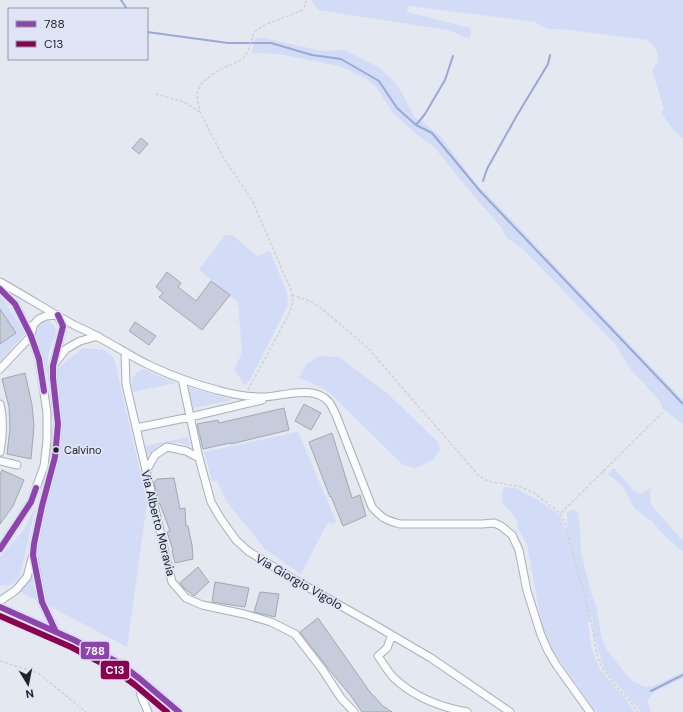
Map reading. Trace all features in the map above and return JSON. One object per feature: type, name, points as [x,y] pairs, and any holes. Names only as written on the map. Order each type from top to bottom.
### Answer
[{"type":"street","points":[[0,282],[74,325],[98,336],[150,366],[218,391],[245,396],[276,397]]},
{"type":"street","points":[[0,289],[15,304],[31,336],[39,358],[47,413],[47,441],[44,466],[31,502],[0,549]]},
{"type":"street","points":[[0,369],[31,336],[34,325],[39,318],[58,315]]},
{"type":"street","points":[[0,601],[16,590],[27,577],[33,555],[42,506],[55,457],[58,424],[52,378],[53,366],[63,326],[58,315]]},
{"type":"street","points":[[53,366],[66,349],[80,341],[98,336]]},
{"type":"street","name":"Via Alberto Moravia","points":[[125,352],[126,384],[172,582],[186,598],[202,605],[244,614],[271,622],[295,634],[341,698],[354,712]]},
{"type":"street","name":"Via Giorgio Vigolo","points":[[182,379],[199,458],[211,502],[236,540],[248,552],[431,658],[510,712]]},
{"type":"street","points":[[136,428],[297,393],[311,393],[323,398],[329,402],[336,415],[372,507],[382,518],[400,524],[494,523],[512,534],[519,550],[527,591],[541,635],[548,651],[590,712]]},
{"type":"street","points":[[0,404],[3,424],[0,452]]},
{"type":"street","points":[[146,471],[155,455],[167,447],[186,451],[199,458]]},
{"type":"street","points":[[0,461],[17,465]]},
{"type":"street","points":[[0,543],[11,533]]},
{"type":"street","points":[[33,555],[42,602],[56,632]]},
{"type":"street","points":[[0,607],[103,654],[140,679],[179,712]]},
{"type":"street","points":[[392,635],[387,648],[378,656],[393,677],[410,691],[419,696],[442,706],[467,712]]},
{"type":"street","points":[[140,679],[139,692],[148,712]]},
{"type":"path","points":[[245,396],[289,314],[293,302],[292,295],[252,200],[223,157],[200,112],[197,97],[201,84],[219,70],[245,57],[254,32],[267,24],[300,11],[306,5],[306,0]]},
{"type":"path","points":[[156,94],[184,102],[200,112]]},
{"type":"path","points":[[292,295],[310,301],[321,308],[367,347],[479,476],[488,481],[521,487],[534,493],[560,513],[565,523],[592,623],[595,648],[599,660],[613,682],[638,712]]},
{"type":"path","points":[[560,513],[662,413]]},
{"type":"path","points":[[603,470],[604,476]]},
{"type":"path","points":[[0,661],[38,673],[86,712]]},
{"type":"shaded area","points":[[311,0],[683,0],[683,139],[675,132],[661,113],[664,109],[652,70],[658,61],[657,51],[648,40],[560,29],[548,29],[535,22],[408,6],[407,12],[470,28],[471,33],[469,39],[448,30],[318,10]]},
{"type":"shaded area","points":[[257,38],[323,51],[344,50],[378,67],[391,78],[402,93],[415,118],[423,122],[440,136],[478,186],[683,400],[683,424],[663,409],[660,401],[631,370],[615,344],[524,250],[506,237],[501,227],[434,147],[414,132],[393,113],[376,87],[367,79],[340,66],[279,54],[252,53],[254,41]]},
{"type":"shaded area","points":[[225,235],[232,235],[257,256],[270,251],[287,293],[288,305],[250,380],[245,385],[234,369],[242,353],[238,302],[199,270]]},
{"type":"shaded area","points":[[0,296],[25,333],[0,362]]},
{"type":"shaded area","points":[[49,321],[56,330],[48,355],[48,376],[36,334],[39,324]]},
{"type":"shaded area","points":[[83,348],[104,350],[114,358],[147,502],[127,647],[42,602],[34,544],[55,457],[57,369]]},
{"type":"shaded area","points":[[320,356],[339,357],[387,393],[439,443],[440,450],[433,460],[415,468],[403,465],[329,392],[299,378],[306,364]]},
{"type":"shaded area","points":[[143,369],[176,383],[133,392],[132,380],[136,374]]},
{"type":"shaded area","points":[[188,387],[233,400],[193,408]]},
{"type":"shaded area","points":[[298,432],[336,521],[334,524],[328,522],[301,574],[265,549],[227,502],[217,481],[212,481],[204,452]]},
{"type":"shaded area","points":[[188,437],[190,447],[184,444],[167,443],[156,448],[147,457],[145,446]]},
{"type":"shaded area","points":[[614,468],[634,491],[641,494],[651,488],[651,505],[683,541],[683,552],[663,534],[653,522],[635,509],[622,486],[607,474]]},
{"type":"shaded area","points":[[505,487],[515,488],[559,514],[567,533],[567,512],[574,509],[578,513],[581,552],[596,606],[602,639],[607,650],[630,679],[642,686],[647,687],[654,686],[683,672],[683,678],[654,692],[647,700],[651,712],[641,712],[605,671],[594,637],[592,616],[588,623],[591,646],[600,670],[635,712],[596,712],[544,638],[527,544],[517,527],[518,521],[503,503],[502,492]]},
{"type":"shaded area","points":[[36,505],[20,576],[15,582],[8,586],[0,585],[0,557],[24,529]]},
{"type":"shaded area","points":[[30,573],[33,573],[33,584],[38,598],[36,600],[20,592],[26,584]]},
{"type":"building","points":[[141,138],[148,144],[139,154],[132,148]]},
{"type":"building","points":[[167,272],[181,283],[178,287],[196,301],[211,281],[230,295],[202,330],[159,297],[163,293],[156,287]]},
{"type":"building","points":[[0,309],[16,333],[0,344]]},
{"type":"building","points":[[135,322],[156,336],[149,345],[129,331]]},
{"type":"building","points":[[25,373],[32,405],[34,426],[31,459],[7,454],[10,428],[9,407],[2,379]]},
{"type":"building","points":[[304,404],[321,413],[311,430],[295,421]]},
{"type":"building","points":[[284,408],[289,430],[203,449],[197,424],[218,420],[219,423]]},
{"type":"building","points":[[332,433],[352,498],[360,495],[366,516],[343,526],[309,442]]},
{"type":"building","points":[[2,470],[24,480],[13,506],[0,524],[0,475]]},
{"type":"building","points":[[174,478],[180,509],[185,508],[186,526],[188,526],[193,559],[175,563],[173,550],[167,532],[170,531],[159,504],[154,482],[157,479]]},
{"type":"building","points":[[198,567],[209,582],[194,596],[180,583]]},
{"type":"building","points":[[215,582],[249,588],[245,607],[212,602]]},
{"type":"building","points":[[260,592],[279,594],[275,617],[254,612]]},
{"type":"building","points":[[318,618],[370,692],[383,706],[392,712],[362,712],[300,632]]},
{"type":"waterway","points":[[121,0],[126,8]]},
{"type":"waterway","points":[[148,32],[228,43],[271,43],[312,55],[341,59],[379,81],[397,108],[416,125],[432,133],[480,191],[683,404]]},
{"type":"waterway","points":[[483,181],[487,169],[548,64],[550,55]]},
{"type":"waterway","points":[[416,125],[425,114],[445,80],[453,56]]},
{"type":"waterway","points":[[651,691],[683,675]]},
{"type":"transit line","name":"788","points":[[0,289],[15,304],[31,336],[39,359],[44,391]]},
{"type":"transit line","name":"788","points":[[56,632],[42,602],[33,555],[42,506],[55,457],[58,424],[53,366],[63,326],[58,315]]},
{"type":"transit line","name":"788","points":[[0,549],[31,502],[36,488]]},
{"type":"transit line","name":"788","points":[[0,607],[74,640],[119,663],[179,712]]},
{"type":"transit line","name":"C13","points":[[0,616],[71,647],[115,670],[167,712]]},
{"type":"place","name":"Calvino","points":[[56,450]]}]
